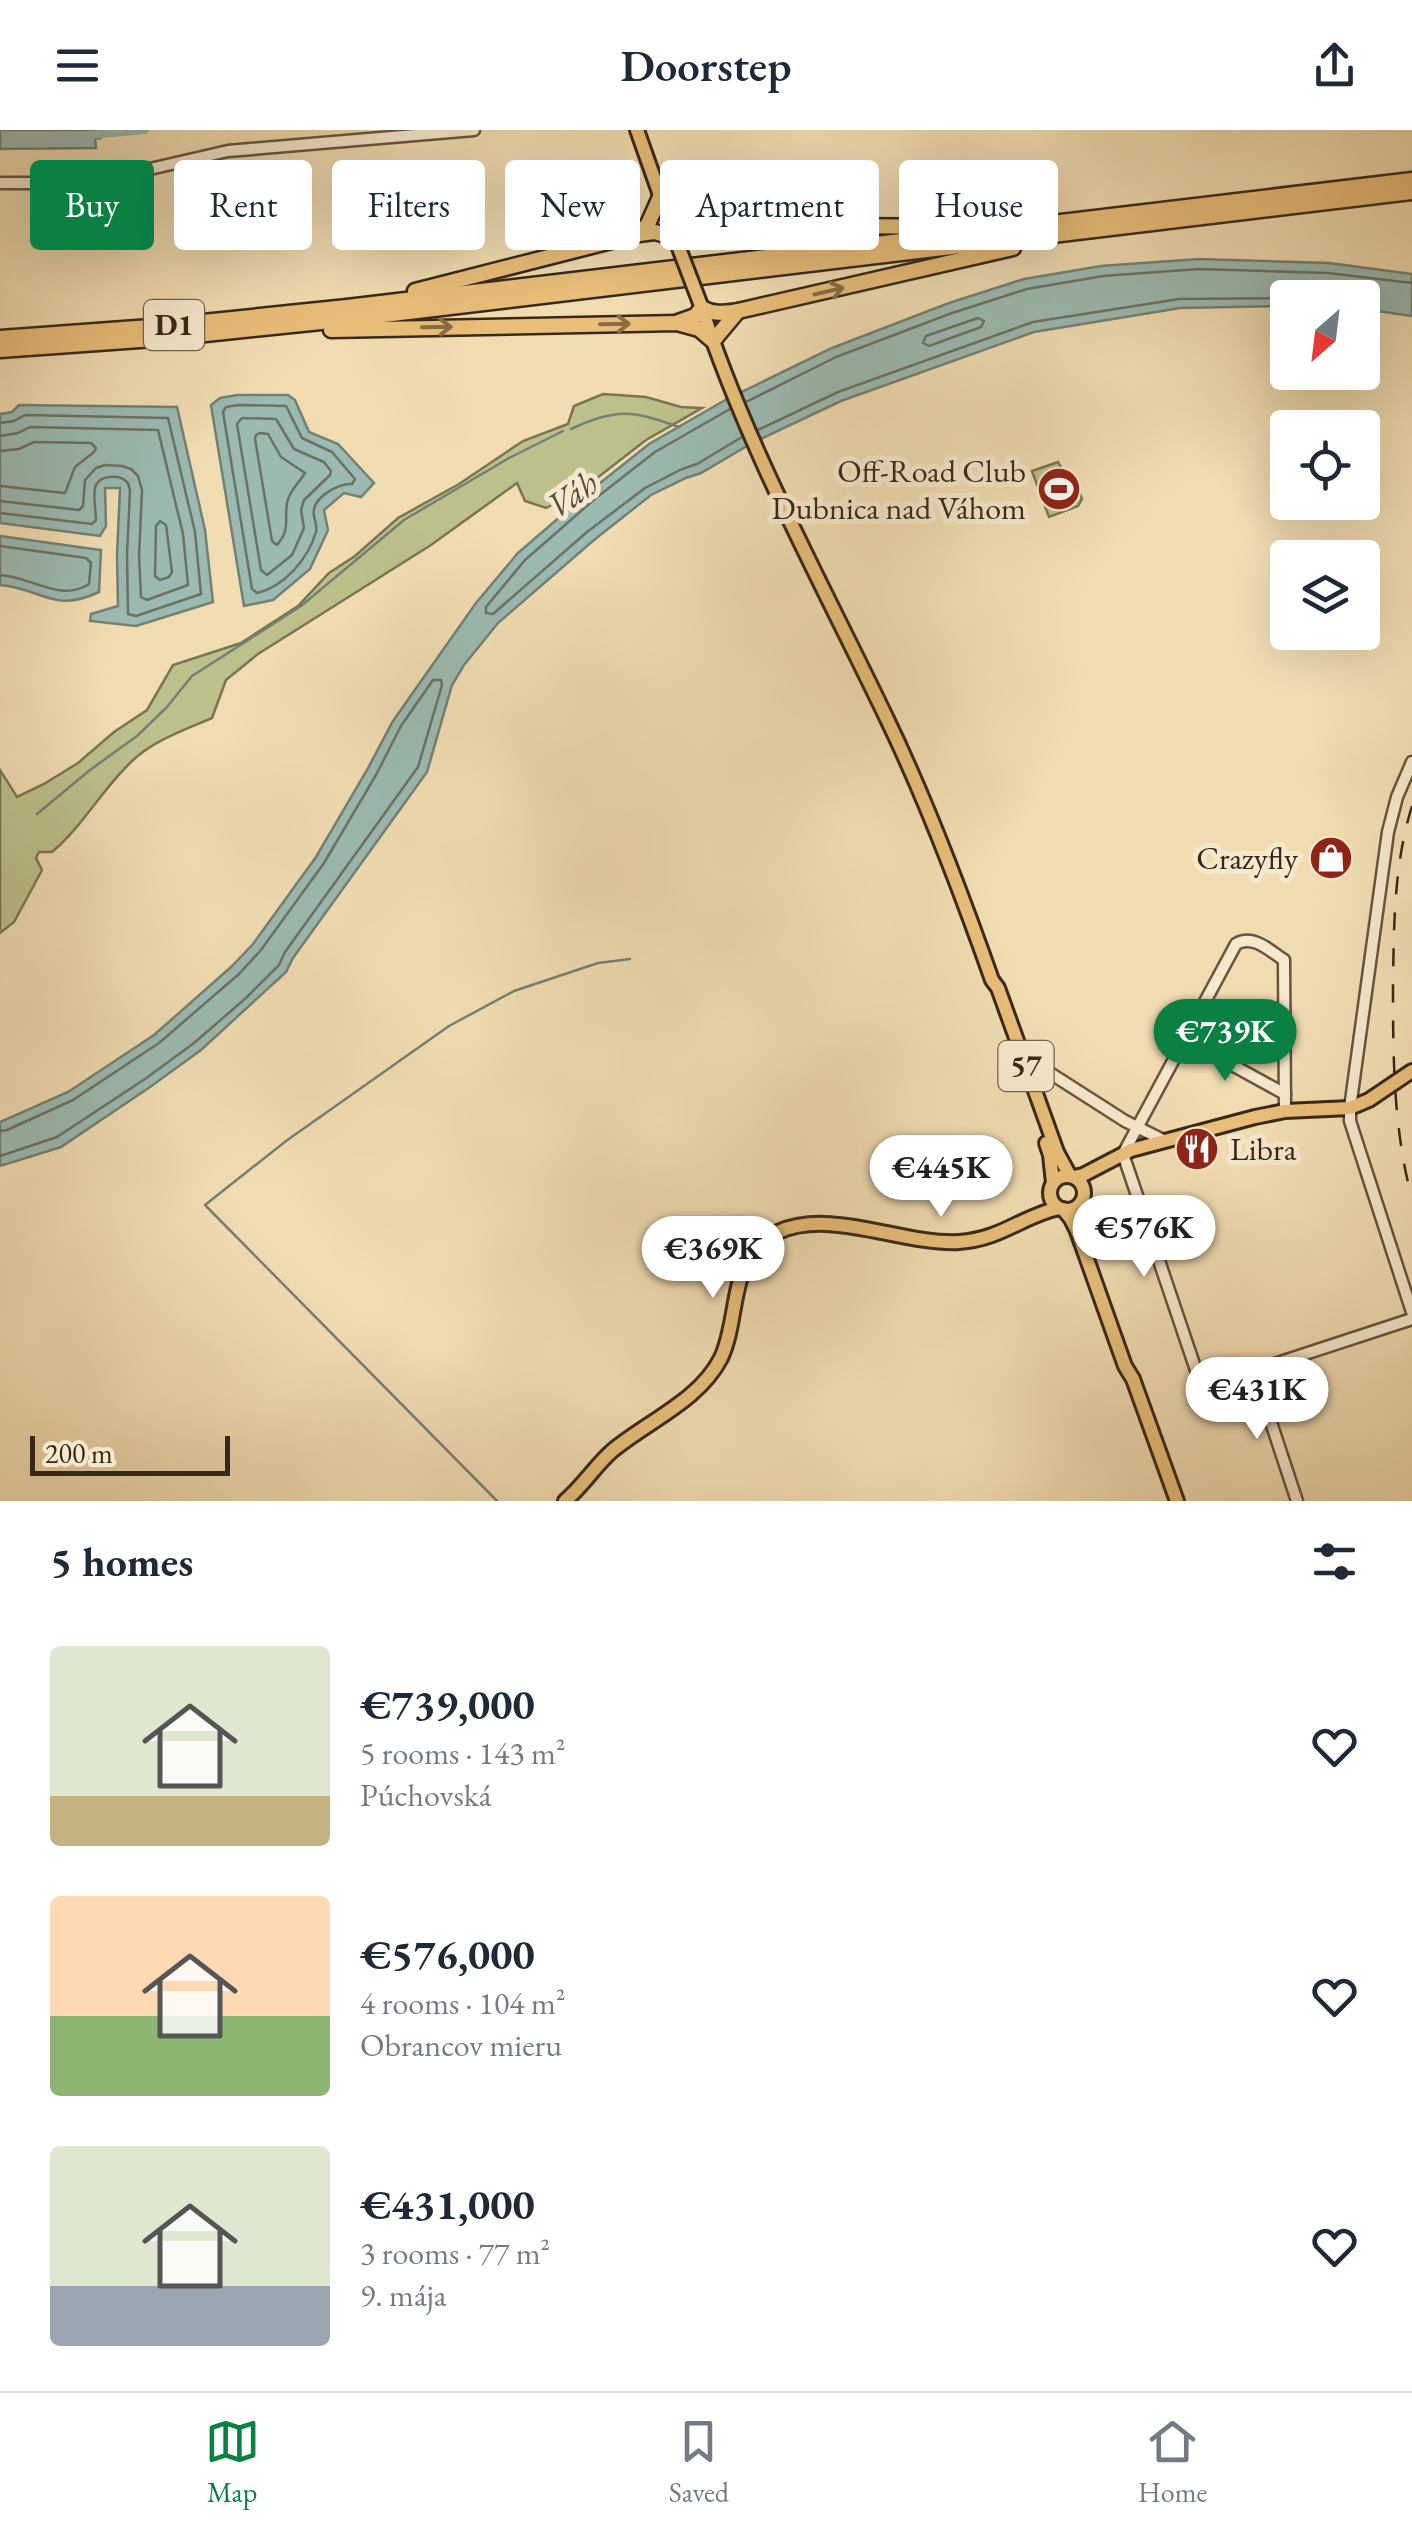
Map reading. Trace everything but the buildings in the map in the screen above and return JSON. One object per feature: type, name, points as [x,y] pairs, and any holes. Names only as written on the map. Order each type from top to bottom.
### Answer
[{"type":"highway","name":"D1","points":[[1058,222],[1412,180]]},
{"type":"highway","name":"D1","points":[[0,350],[270,328],[1412,192]]},
{"type":"highway","points":[[640,233],[660,198]]},
{"type":"highway","points":[[677,322],[695,316],[701,306],[711,313],[738,311],[1080,232]]},
{"type":"highway","name":"D1","points":[[0,338],[347,307],[899,241]]},
{"type":"highway","points":[[347,307],[579,250]]},
{"type":"highway","points":[[270,328],[290,332],[677,322],[699,328],[714,344],[738,311]]},
{"type":"main road","name":"57","points":[[637,130],[660,198]]},
{"type":"main road","name":"57","points":[[680,250],[760,454],[910,772],[947,860],[1053,1142],[1072,1176],[1080,1182],[1083,1228],[1132,1365],[1133,1378]]},
{"type":"main road","name":"57","points":[[992,980],[991,990],[1050,1155],[1053,1203],[1077,1230],[1177,1501]]},
{"type":"main road","points":[[1012,1228],[1038,1205],[1058,1177],[1084,1174],[1120,1156],[1165,1141],[1285,1111],[1350,1108],[1377,1096],[1412,1071]]},
{"type":"main road","points":[[566,1501],[608,1454],[684,1400],[710,1375],[726,1344],[741,1273],[763,1240],[808,1224],[948,1242],[995,1236],[1061,1209],[1073,1209],[1095,1178],[1120,1156]]},
{"type":"street","points":[[0,183],[90,184],[228,150],[474,130]]},
{"type":"street","points":[[1285,1111],[1284,960],[1244,939],[1236,944],[1120,1156],[1203,1384],[1210,1386],[1412,1316],[1350,1121],[1350,1108],[1388,832],[1412,762]]},
{"type":"street","points":[[1185,1039],[1285,1094]]},
{"type":"street","points":[[1039,1066],[1165,1141]]},
{"type":"street","points":[[1254,1371],[1297,1501]]},
{"type":"green space","points":[[603,394],[646,397],[681,407],[702,408],[646,440],[583,489],[546,508],[525,501],[517,483],[431,545],[258,654],[226,680],[212,718],[148,748],[120,774],[63,842],[52,852],[39,852],[36,858],[42,870],[14,922],[0,933],[0,770],[17,797],[78,763],[147,710],[173,665],[241,643],[298,606],[329,573],[398,518],[459,484],[523,441],[568,424],[574,406]]},
{"type":"green space","name":"Off-Road Club Dubnica nad Váhom","points":[[1058,462],[1063,471],[1072,473],[1082,499],[1078,506],[1049,517],[1032,471]]},
{"type":"water","points":[[0,130],[94,130],[100,131],[101,138],[95,139],[96,148],[0,149]]},
{"type":"water","points":[[1199,259],[1329,263],[1412,274],[1412,316],[1380,311],[1380,280],[1270,280],[1270,306],[1180,308],[1034,332],[841,401],[651,495],[498,623],[464,665],[452,685],[427,772],[286,972],[201,1050],[150,1087],[61,1147],[0,1166],[0,1122],[68,1092],[154,1035],[253,944],[316,857],[393,721],[476,603],[518,553],[590,491],[649,444],[727,399],[832,348],[1024,279],[1101,266]]},
{"type":"water","points":[[288,395],[295,400],[309,432],[338,444],[374,483],[361,497],[344,493],[324,510],[328,530],[310,569],[273,600],[244,606],[211,405],[220,398]]},
{"type":"water","points":[[19,405],[177,407],[205,530],[213,602],[136,626],[90,621],[91,614],[118,606],[120,488],[105,488],[106,526],[100,536],[0,523],[0,414],[12,412]]},
{"type":"water","points":[[0,536],[101,550],[99,592],[70,601],[0,585]]},
{"type":"waterway","points":[[90,135],[145,130]]},
{"type":"waterway","points":[[571,429],[600,417],[624,414],[679,427]]},
{"type":"waterway","points":[[37,814],[137,736],[192,676],[301,606],[404,520],[563,431]]},
{"type":"waterway","points":[[497,1501],[205,1205],[286,1141],[449,1026],[514,991],[598,963],[630,959]]},
{"type":"railway","points":[[1412,806],[1398,872],[1393,983],[1398,1118],[1412,1199]]},
{"type":"place","name":"Off-Road Club Dubnica nad Váhom","points":[[1059,489]]},
{"type":"place","name":"Crazyfly","points":[[1331,858]]},
{"type":"place","name":"Libra","points":[[1197,1149]]},
{"type":"water label","name":"Váh","points":[[572,494]]}]
